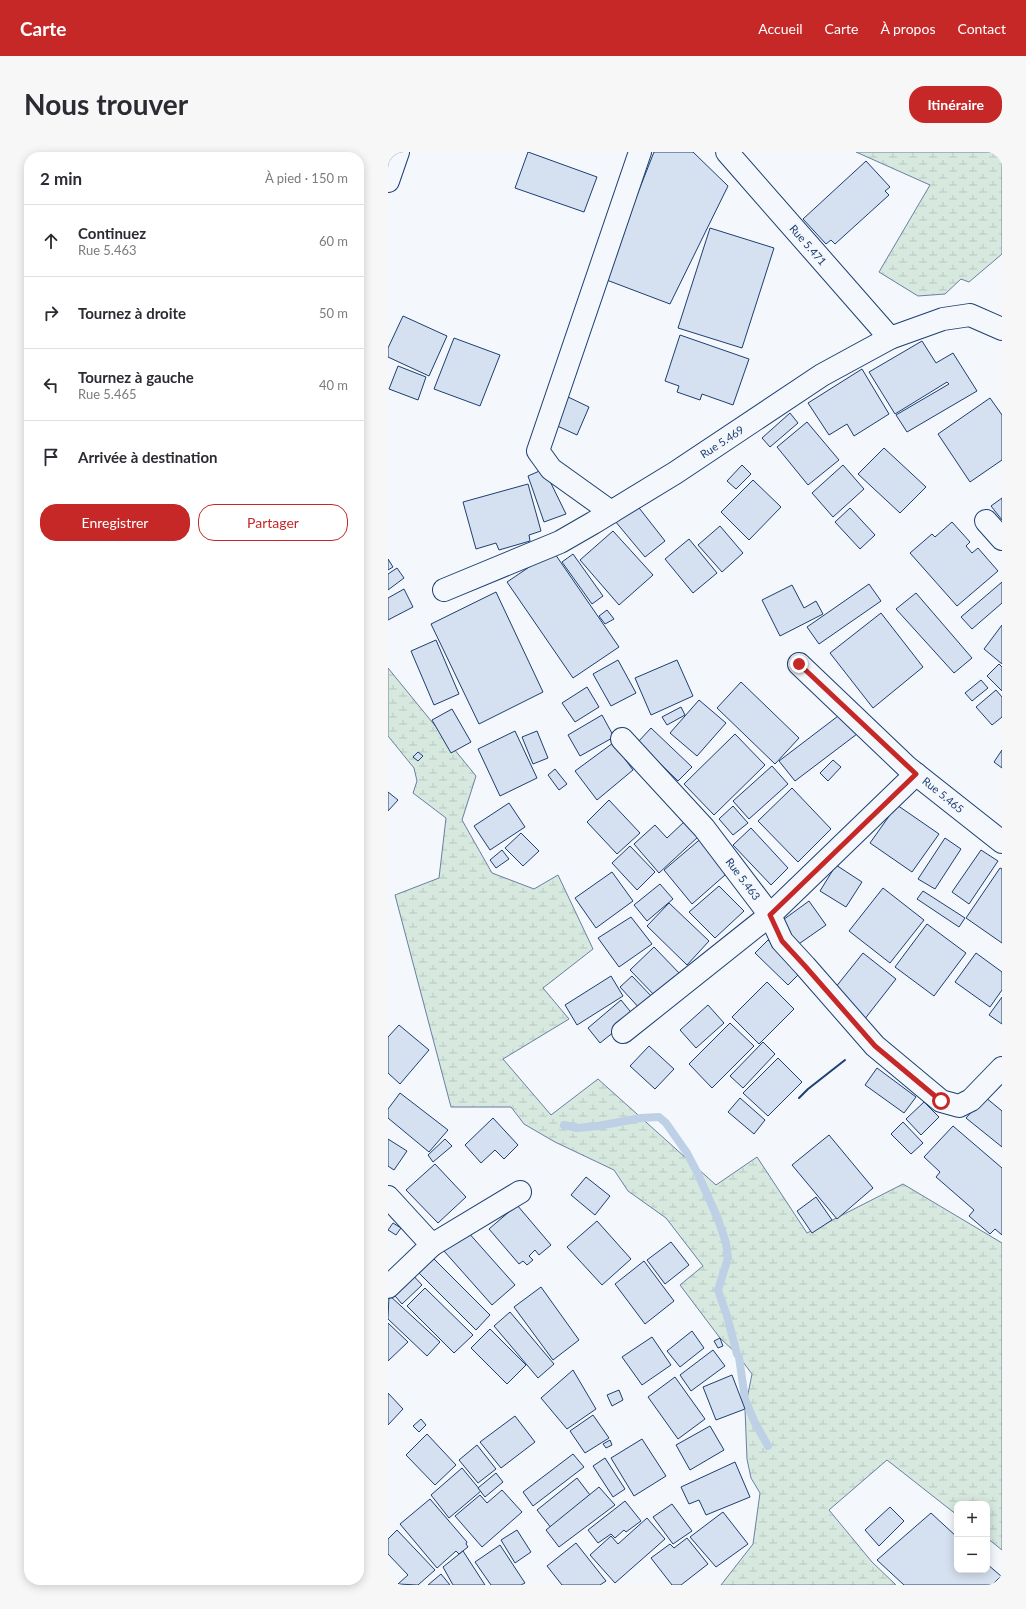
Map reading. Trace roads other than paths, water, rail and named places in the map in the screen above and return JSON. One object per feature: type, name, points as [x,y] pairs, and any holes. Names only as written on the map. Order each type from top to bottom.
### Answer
[{"type":"street","points":[[388,181],[398,152]]},
{"type":"street","points":[[611,512],[550,468],[538,451],[640,152]]},
{"type":"street","name":"Rue 5.471","points":[[727,152],[890,338]]},
{"type":"street","name":"Rue 5.469","points":[[444,590],[560,542],[674,473],[822,375],[890,338],[943,319],[970,315],[1002,330]]},
{"type":"street","points":[[986,521],[1002,538]]},
{"type":"street","name":"Rue 5.465","points":[[799,664],[916,774],[1002,842]]},
{"type":"street","name":"Rue 5.463","points":[[622,739],[704,828],[770,915],[782,941],[875,1046],[941,1101],[959,1106],[971,1100],[1002,1068]]},
{"type":"street","points":[[623,1032],[770,915],[916,774]]},
{"type":"street","points":[[388,1287],[432,1245],[520,1192]]},
{"type":"street","points":[[388,1197],[432,1245]]},
{"type":"waterway","points":[[564,1125],[577,1128],[598,1126],[641,1118],[659,1117],[666,1123],[687,1153],[697,1172],[718,1219],[726,1243],[728,1258],[718,1290],[727,1316],[737,1354]]},
{"type":"waterway","points":[[739,1357],[745,1399],[754,1421],[768,1446]]}]
